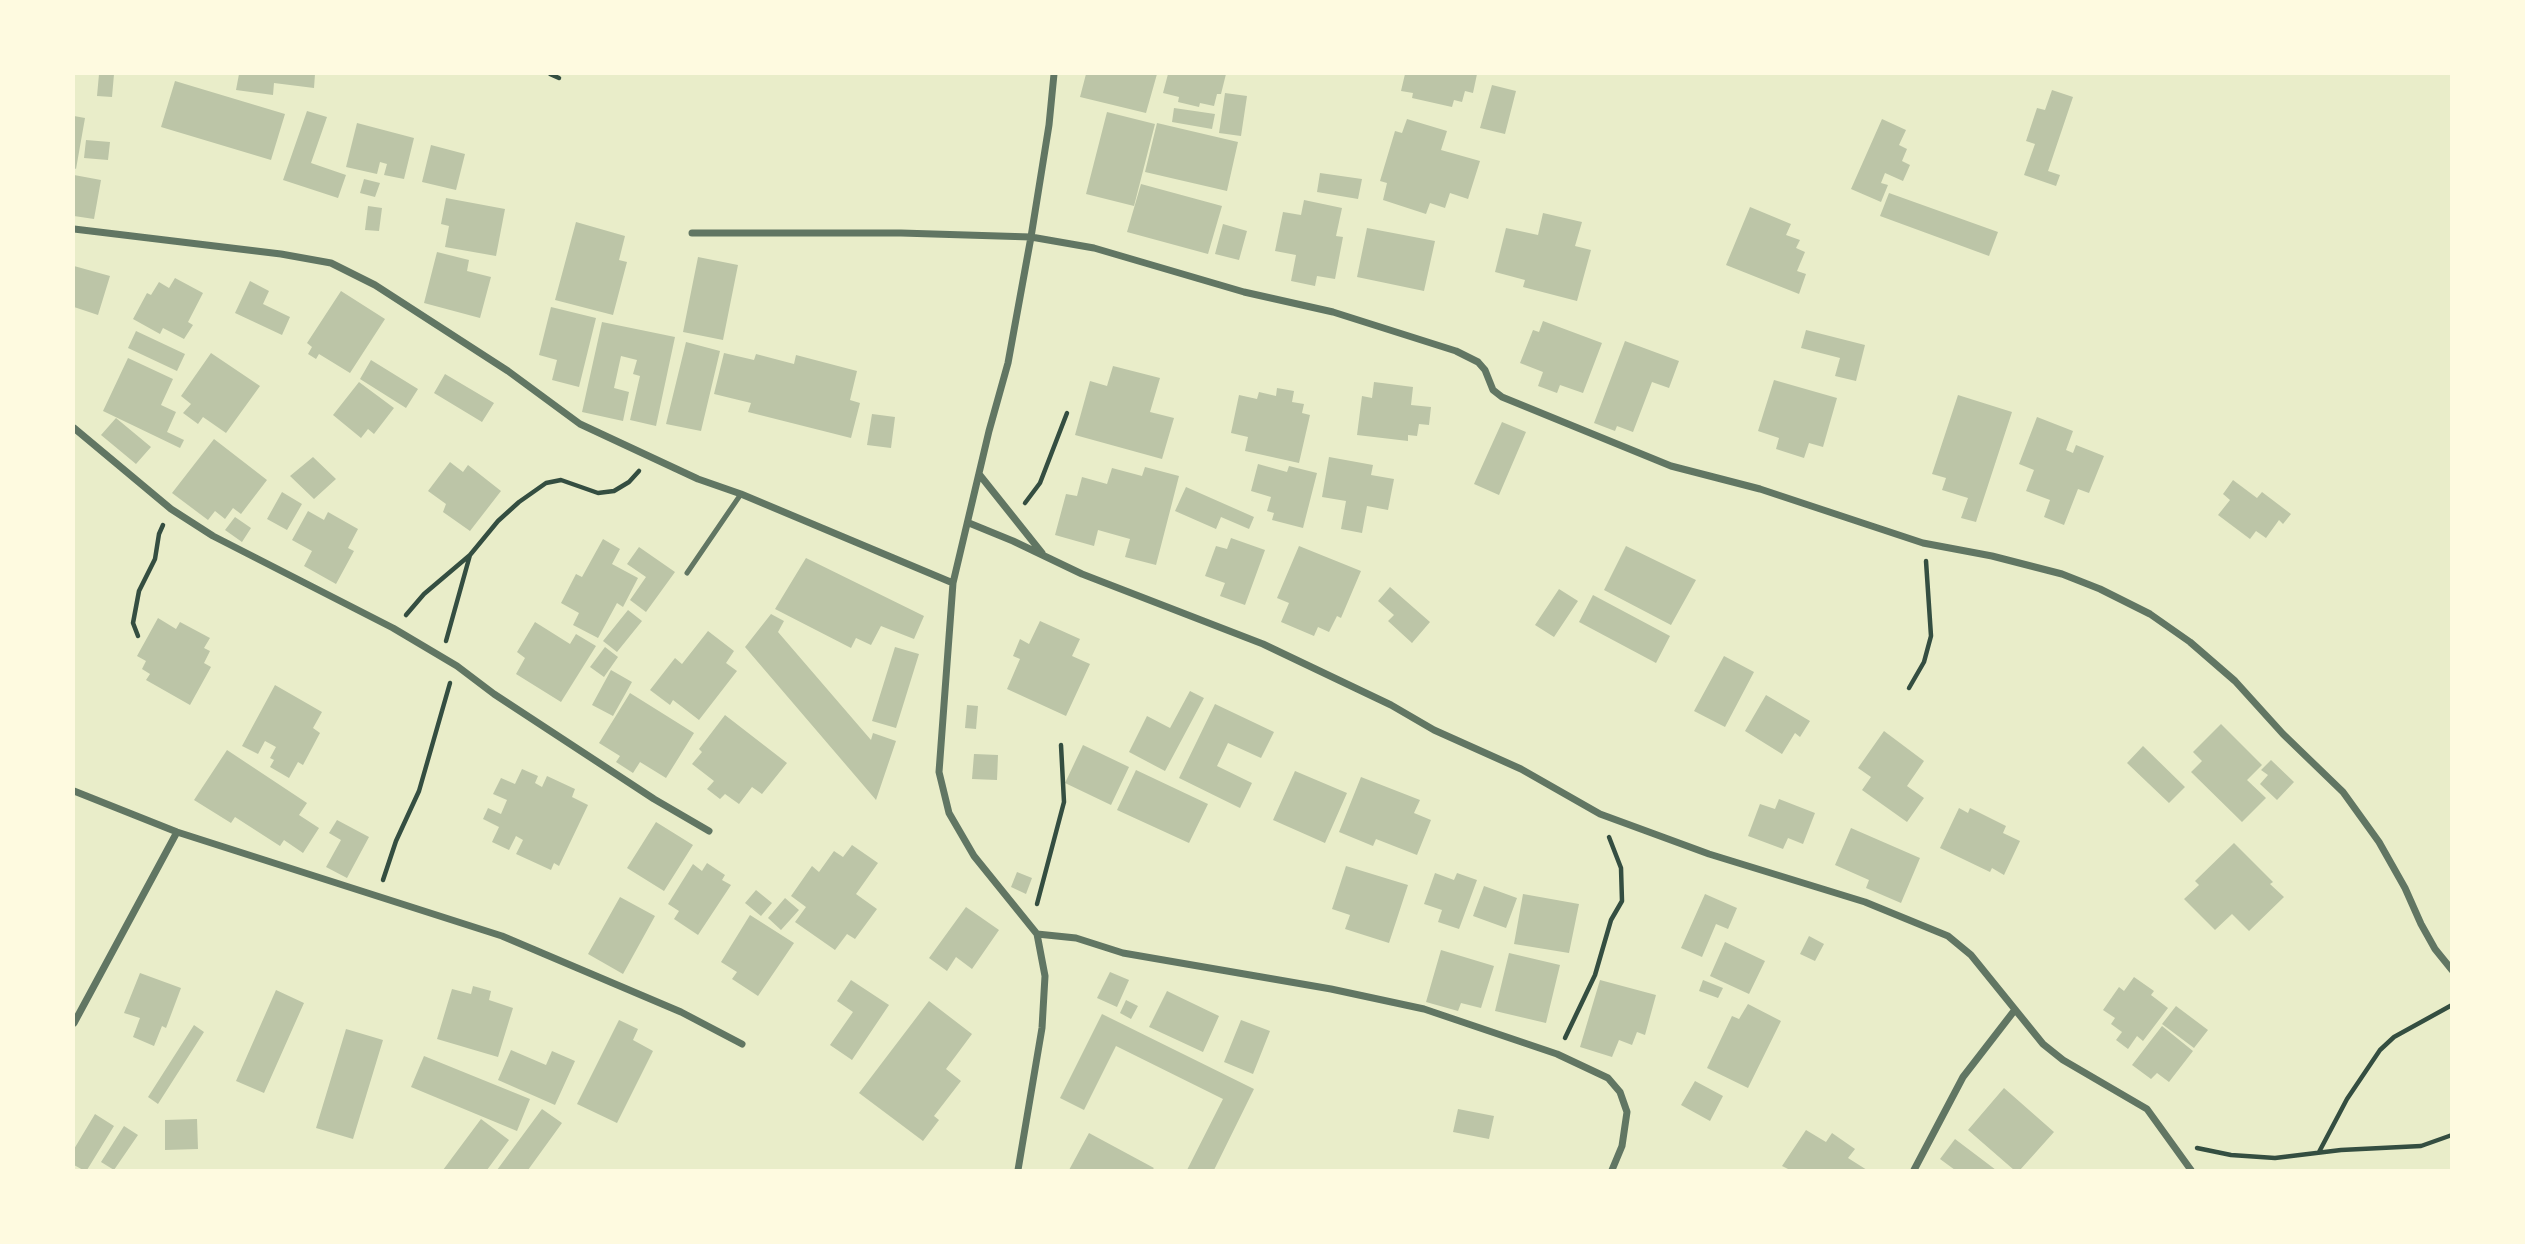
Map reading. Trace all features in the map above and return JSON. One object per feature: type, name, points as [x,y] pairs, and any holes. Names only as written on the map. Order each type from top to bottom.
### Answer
[{"type":"street","points":[[1018,1171],[1042,1028],[1045,976],[1037,934],[974,856],[949,813],[939,772],[953,583],[1008,363],[1049,125],[1054,74]]},
{"type":"street","points":[[74,229],[281,254],[331,263],[375,285],[508,371],[580,424],[698,479],[741,494],[953,583]]},
{"type":"street","points":[[692,233],[901,233],[1031,237],[1094,248],[1244,292],[1333,312],[1456,351],[1478,362],[1485,370],[1493,390],[1502,397],[1671,466],[1760,489],[1923,542],[2062,574],[2100,589],[2150,614],[2190,642],[2235,681],[2283,734],[2343,792],[2379,842],[2428,936],[2452,970]]},
{"type":"street","points":[[74,428],[171,509],[213,536],[393,628],[457,666],[494,694],[654,799],[709,831]]},
{"type":"street","points":[[979,474],[1045,556]]},
{"type":"street","points":[[969,523],[1082,574],[1263,644],[1391,705],[1434,730],[1521,769],[1600,814],[1709,854],[1865,902],[1948,936],[1971,955],[2043,1044],[2063,1060],[2147,1109],[2191,1171]]},
{"type":"street","points":[[74,791],[177,832],[502,936],[654,1000],[742,1044]]},
{"type":"street","points":[[74,1024],[177,832]]},
{"type":"street","points":[[1037,934],[1076,938],[1123,953],[1282,980],[1424,1009],[1557,1054],[1608,1079],[1620,1092],[1627,1112],[1622,1146],[1612,1171]]},
{"type":"street","points":[[1914,1171],[1963,1077],[2014,1011]]},
{"type":"lane","points":[[687,573],[741,494]]},
{"type":"path","points":[[550,74],[559,78]]},
{"type":"path","points":[[1014,518],[1040,483],[1067,413]]},
{"type":"path","points":[[393,628],[424,594],[470,555],[498,521],[546,483],[561,480],[598,493],[614,491],[629,482],[652,458]]},
{"type":"path","points":[[138,636],[133,623],[139,591],[155,559],[159,534],[171,509]]},
{"type":"path","points":[[1909,688],[1924,662],[1931,636],[1923,542]]},
{"type":"path","points":[[446,660],[446,641],[470,555]]},
{"type":"path","points":[[377,897],[396,841],[419,791],[444,699],[457,666]]},
{"type":"path","points":[[1027,922],[1040,895],[1065,802],[1061,745]]},
{"type":"path","points":[[1557,1054],[1595,975],[1611,920],[1622,901],[1621,868],[1600,814]]},
{"type":"path","points":[[2318,1153],[2347,1099],[2380,1050],[2394,1037],[2452,1004]]},
{"type":"path","points":[[2171,1143],[2231,1155],[2275,1158],[2421,1146],[2452,1135]]},
{"type":"building","points":[[99,74],[114,74],[112,97],[97,96]]},
{"type":"building","points":[[239,74],[315,74],[314,88],[274,83],[273,95],[236,90]]},
{"type":"building","points":[[1086,74],[1157,74],[1146,113],[1080,97]]},
{"type":"building","points":[[1168,74],[1226,74],[1221,94],[1217,94],[1214,106],[1200,103],[1199,107],[1178,102],[1179,97],[1163,93]]},
{"type":"building","points":[[1405,74],[1477,74],[1473,93],[1465,91],[1462,102],[1454,100],[1452,107],[1412,98],[1413,93],[1401,91]]},
{"type":"building","points":[[175,81],[285,114],[271,160],[161,127]]},
{"type":"building","points":[[1492,85],[1516,91],[1505,134],[1480,128]]},
{"type":"building","points":[[2052,90],[2073,97],[2048,171],[2060,175],[2056,186],[2024,175],[2035,144],[2026,141],[2037,108],[2045,110]]},
{"type":"building","points":[[1225,93],[1247,96],[1241,136],[1219,133]]},
{"type":"building","points":[[1174,108],[1215,114],[1212,129],[1172,122]]},
{"type":"building","points":[[307,111],[327,117],[311,163],[346,175],[338,198],[283,180]]},
{"type":"building","points":[[1107,112],[1155,124],[1134,206],[1086,194]]},
{"type":"building","points":[[74,116],[85,118],[76,169],[74,168]]},
{"type":"building","points":[[1407,119],[1447,131],[1441,150],[1480,161],[1468,199],[1450,193],[1445,208],[1430,203],[1426,214],[1383,200],[1387,183],[1380,181],[1395,131],[1402,133]]},
{"type":"building","points":[[1882,119],[1906,130],[1899,145],[1907,149],[1902,161],[1910,165],[1903,181],[1885,173],[1881,183],[1888,185],[1881,202],[1851,189]]},
{"type":"building","points":[[357,123],[414,138],[404,179],[384,175],[387,164],[380,162],[377,174],[346,167]]},
{"type":"building","points":[[1157,123],[1238,142],[1227,191],[1145,172]]},
{"type":"building","points":[[86,140],[110,142],[108,160],[84,158]]},
{"type":"building","points":[[431,145],[465,154],[456,190],[422,182]]},
{"type":"building","points":[[1320,173],[1362,179],[1358,199],[1317,192]]},
{"type":"building","points":[[74,175],[101,180],[94,219],[74,216]]},
{"type":"building","points":[[364,179],[380,183],[375,197],[360,193]]},
{"type":"building","points":[[1141,184],[1222,206],[1208,254],[1127,232]]},
{"type":"building","points":[[1889,193],[1998,232],[1989,256],[1880,216]]},
{"type":"building","points":[[446,198],[505,209],[496,256],[445,247],[449,226],[441,224]]},
{"type":"building","points":[[1304,200],[1342,208],[1336,236],[1343,237],[1335,279],[1317,276],[1315,286],[1291,281],[1296,255],[1275,251],[1283,212],[1301,215]]},
{"type":"building","points":[[368,206],[382,208],[379,231],[365,230]]},
{"type":"building","points":[[1750,207],[1791,224],[1786,235],[1800,240],[1796,248],[1805,252],[1797,271],[1806,274],[1799,294],[1726,265]]},
{"type":"building","points":[[1543,213],[1582,222],[1575,246],[1591,250],[1577,301],[1523,287],[1525,280],[1495,272],[1506,228],[1538,235]]},
{"type":"building","points":[[576,222],[625,236],[619,260],[627,262],[613,315],[555,300]]},
{"type":"building","points":[[1223,224],[1247,231],[1239,260],[1215,254]]},
{"type":"building","points":[[1367,228],[1435,241],[1424,291],[1357,277]]},
{"type":"building","points":[[437,252],[469,260],[467,271],[491,277],[480,318],[424,303]]},
{"type":"building","points":[[698,257],[738,265],[723,340],[683,332]]},
{"type":"building","points":[[74,266],[110,276],[98,315],[74,307]]},
{"type":"building","points":[[175,278],[203,293],[188,322],[193,325],[184,339],[163,328],[160,334],[133,319],[147,293],[151,295],[159,282],[169,288]]},
{"type":"building","points":[[250,281],[269,291],[263,304],[290,317],[282,335],[235,313]]},
{"type":"building","points":[[341,291],[385,319],[350,373],[319,354],[316,359],[308,354],[312,347],[307,343]]},
{"type":"building","points":[[551,307],[596,318],[579,387],[552,380],[557,360],[539,355]]},
{"type":"building","points":[[1543,321],[1602,343],[1583,393],[1560,385],[1557,393],[1538,386],[1543,372],[1520,363],[1533,330],[1539,332]]},
{"type":"building","points":[[602,322],[675,337],[656,426],[630,420],[640,376],[633,374],[637,360],[621,356],[614,388],[629,392],[623,421],[582,412]]},
{"type":"building","points":[[1806,330],[1865,345],[1856,381],[1835,376],[1840,358],[1801,348]]},
{"type":"building","points":[[136,331],[185,354],[177,371],[128,348]]},
{"type":"building","points":[[1625,341],[1679,361],[1669,388],[1652,382],[1633,432],[1617,426],[1615,431],[1594,423]]},
{"type":"building","points":[[686,342],[720,351],[701,431],[666,424]]},
{"type":"building","points":[[211,353],[260,386],[226,433],[203,417],[198,424],[183,413],[191,404],[181,396]]},
{"type":"building","points":[[724,353],[754,360],[756,354],[794,364],[796,355],[857,371],[850,400],[860,403],[851,438],[748,412],[751,403],[714,394]]},
{"type":"building","points":[[128,358],[173,379],[161,405],[176,412],[167,432],[184,440],[180,448],[103,411]]},
{"type":"building","points":[[371,360],[418,389],[406,408],[360,379]]},
{"type":"building","points":[[1113,366],[1160,378],[1150,412],[1174,418],[1162,459],[1075,435],[1090,381],[1107,386]]},
{"type":"building","points":[[445,374],[494,403],[482,422],[434,393]]},
{"type":"building","points":[[1774,380],[1837,398],[1823,447],[1809,443],[1804,458],[1776,449],[1779,438],[1758,431]]},
{"type":"building","points":[[359,382],[394,408],[374,434],[368,429],[361,438],[333,415]]},
{"type":"building","points":[[1374,382],[1413,387],[1411,405],[1431,407],[1429,425],[1419,424],[1417,436],[1408,435],[1408,441],[1357,435],[1362,396],[1372,398]]},
{"type":"building","points":[[1277,388],[1294,391],[1292,402],[1304,404],[1302,413],[1310,415],[1299,463],[1245,451],[1248,437],[1231,433],[1239,395],[1257,399],[1259,392],[1276,396]]},
{"type":"building","points":[[1958,395],[2012,412],[1976,522],[1961,518],[1968,498],[1942,490],[1946,478],[1932,474]]},
{"type":"building","points":[[872,414],[895,417],[891,448],[867,445]]},
{"type":"building","points":[[2037,417],[2073,431],[2066,450],[2073,453],[2076,445],[2104,456],[2089,493],[2078,489],[2064,525],[2044,517],[2050,500],[2026,491],[2034,470],[2019,464]]},
{"type":"building","points":[[116,418],[151,447],[136,464],[101,435]]},
{"type":"building","points":[[1502,422],[1526,432],[1499,495],[1474,484]]},
{"type":"building","points":[[214,439],[267,480],[241,514],[233,508],[225,519],[215,511],[208,520],[172,493]]},
{"type":"building","points":[[313,457],[336,479],[314,499],[290,476]]},
{"type":"building","points":[[1329,457],[1373,465],[1371,475],[1394,479],[1388,510],[1367,506],[1362,533],[1341,529],[1346,501],[1322,497]]},
{"type":"building","points":[[450,462],[463,472],[468,465],[501,491],[470,531],[443,512],[446,504],[428,491]]},
{"type":"building","points":[[1258,464],[1287,472],[1289,466],[1317,473],[1303,528],[1272,520],[1274,513],[1267,511],[1271,497],[1251,491]]},
{"type":"building","points":[[1145,467],[1179,476],[1156,565],[1125,557],[1130,539],[1098,530],[1094,546],[1055,535],[1066,494],[1077,496],[1082,477],[1107,484],[1112,468],[1142,476]]},
{"type":"building","points":[[2233,480],[2257,498],[2262,492],[2291,514],[2283,524],[2279,520],[2266,538],[2256,531],[2250,539],[2218,515],[2230,500],[2223,494]]},
{"type":"building","points":[[1186,487],[1254,517],[1249,529],[1221,517],[1216,529],[1175,511]]},
{"type":"building","points":[[282,492],[302,504],[287,530],[267,519]]},
{"type":"building","points":[[308,511],[324,520],[328,512],[358,529],[348,548],[354,551],[336,584],[304,566],[312,551],[292,540]]},
{"type":"building","points":[[235,517],[251,528],[242,542],[225,530]]},
{"type":"building","points":[[1231,538],[1265,550],[1245,605],[1220,596],[1225,583],[1205,576],[1216,546],[1227,549]]},
{"type":"building","points":[[603,539],[620,549],[612,564],[638,578],[623,607],[617,603],[598,638],[573,625],[579,613],[561,603],[576,574],[582,577]]},
{"type":"building","points":[[1299,546],[1361,571],[1341,618],[1337,616],[1329,632],[1318,627],[1314,636],[1281,622],[1289,603],[1277,598]]},
{"type":"building","points":[[1626,546],[1696,580],[1671,625],[1604,590]]},
{"type":"building","points":[[639,547],[675,572],[646,612],[630,600],[646,577],[627,564]]},
{"type":"building","points":[[806,558],[924,616],[914,639],[881,626],[871,645],[856,638],[851,648],[775,609]]},
{"type":"building","points":[[1390,587],[1430,622],[1412,643],[1388,621],[1394,615],[1378,601]]},
{"type":"building","points":[[1559,589],[1578,601],[1554,637],[1535,625]]},
{"type":"building","points":[[1593,595],[1670,636],[1656,663],[1579,622]]},
{"type":"building","points":[[628,610],[642,621],[617,652],[603,641]]},
{"type":"building","points":[[771,614],[784,621],[778,632],[871,740],[873,733],[896,741],[876,800],[745,647]]},
{"type":"building","points":[[158,618],[176,629],[180,622],[210,638],[204,648],[210,651],[204,663],[211,667],[190,705],[146,680],[150,674],[142,669],[146,661],[137,656]]},
{"type":"building","points":[[1040,621],[1080,639],[1072,656],[1090,664],[1066,716],[1007,689],[1020,659],[1013,656],[1020,639],[1029,644]]},
{"type":"building","points":[[535,622],[570,644],[576,634],[596,646],[561,702],[516,674],[525,658],[517,652]]},
{"type":"building","points":[[708,631],[734,651],[726,663],[737,671],[699,720],[673,700],[670,705],[650,690],[675,658],[682,664]]},
{"type":"building","points":[[605,647],[618,657],[604,677],[590,667]]},
{"type":"building","points":[[895,647],[919,654],[896,728],[872,721]]},
{"type":"building","points":[[1724,656],[1754,672],[1725,727],[1694,711]]},
{"type":"building","points":[[611,670],[632,682],[613,716],[592,705]]},
{"type":"building","points":[[275,685],[322,712],[313,728],[320,733],[303,765],[298,762],[289,778],[270,767],[274,760],[270,758],[276,747],[265,741],[258,754],[242,746]]},
{"type":"building","points":[[1190,691],[1204,698],[1165,771],[1129,752],[1147,716],[1170,728]]},
{"type":"building","points":[[630,693],[694,733],[666,778],[640,762],[633,773],[616,762],[620,756],[599,743]]},
{"type":"building","points":[[1766,695],[1810,721],[1800,737],[1795,733],[1782,754],[1745,731]]},
{"type":"building","points":[[1215,704],[1274,732],[1261,758],[1228,743],[1217,766],[1252,783],[1240,808],[1179,778]]},
{"type":"building","points":[[967,705],[978,706],[976,729],[965,728]]},
{"type":"building","points":[[725,715],[787,763],[762,794],[752,787],[739,804],[725,794],[720,799],[707,789],[714,781],[692,764],[702,752],[699,749]]},
{"type":"building","points":[[2221,724],[2262,765],[2247,780],[2266,798],[2242,822],[2191,772],[2202,761],[2193,752]]},
{"type":"building","points":[[1884,731],[1924,761],[1907,786],[1924,798],[1907,822],[1862,790],[1871,777],[1858,768]]},
{"type":"building","points":[[1083,745],[1129,767],[1111,805],[1065,783]]},
{"type":"building","points":[[2143,746],[2185,787],[2169,803],[2127,763]]},
{"type":"building","points":[[227,750],[307,803],[299,815],[319,828],[303,853],[284,840],[280,846],[235,817],[231,823],[194,800]]},
{"type":"building","points":[[974,754],[998,755],[997,780],[972,779]]},
{"type":"building","points":[[2271,760],[2294,782],[2277,800],[2260,784],[2268,775],[2261,770]]},
{"type":"building","points":[[522,769],[538,776],[535,783],[542,787],[547,776],[575,789],[572,797],[588,805],[559,866],[554,863],[551,870],[516,854],[523,840],[516,836],[509,850],[492,842],[499,827],[483,819],[488,808],[501,814],[507,800],[493,794],[501,778],[515,784]]},
{"type":"building","points":[[1136,770],[1208,804],[1189,843],[1117,810]]},
{"type":"building","points":[[1295,771],[1347,793],[1325,843],[1273,820]]},
{"type":"building","points":[[1361,777],[1420,800],[1414,813],[1431,820],[1417,855],[1376,839],[1373,846],[1339,832]]},
{"type":"building","points":[[1779,799],[1815,813],[1803,844],[1788,838],[1783,849],[1748,836],[1760,804],[1775,809]]},
{"type":"building","points":[[1959,808],[1968,813],[1970,808],[2006,826],[2003,833],[2020,841],[2004,875],[1992,868],[1990,872],[1940,848]]},
{"type":"building","points":[[337,820],[369,837],[347,878],[326,867],[341,840],[329,833]]},
{"type":"building","points":[[656,822],[693,845],[664,891],[627,868]]},
{"type":"building","points":[[1851,828],[1920,858],[1901,903],[1866,888],[1869,880],[1835,865]]},
{"type":"building","points":[[2234,843],[2273,882],[2270,884],[2284,897],[2249,931],[2232,914],[2215,930],[2184,899],[2199,885],[2195,881]]},
{"type":"building","points":[[852,845],[878,863],[856,894],[877,909],[855,939],[847,934],[835,950],[795,922],[806,907],[791,896],[812,866],[819,872],[834,851],[843,857]]},
{"type":"building","points":[[707,863],[725,875],[722,880],[731,885],[698,935],[674,919],[679,911],[668,904],[693,864],[702,871]]},
{"type":"building","points":[[1346,866],[1408,885],[1389,943],[1345,929],[1350,915],[1332,909]]},
{"type":"building","points":[[1017,872],[1032,878],[1026,894],[1011,887]]},
{"type":"building","points":[[1435,873],[1454,880],[1457,873],[1477,880],[1459,929],[1438,922],[1442,910],[1424,904]]},
{"type":"building","points":[[1484,886],[1517,898],[1506,928],[1473,916]]},
{"type":"building","points":[[756,890],[772,903],[761,916],[745,903]]},
{"type":"building","points":[[1523,894],[1579,904],[1569,953],[1514,944]]},
{"type":"building","points":[[1705,894],[1737,908],[1728,929],[1716,924],[1702,957],[1681,948]]},
{"type":"building","points":[[620,897],[655,916],[623,974],[588,954]]},
{"type":"building","points":[[785,898],[799,910],[781,930],[768,918]]},
{"type":"building","points":[[966,907],[999,930],[972,969],[956,957],[947,971],[929,958]]},
{"type":"building","points":[[750,915],[794,943],[758,996],[732,979],[737,972],[721,962]]},
{"type":"building","points":[[1809,936],[1824,944],[1815,961],[1800,954]]},
{"type":"building","points":[[1725,942],[1765,961],[1749,994],[1710,976]]},
{"type":"building","points":[[1441,950],[1494,966],[1481,1008],[1461,1003],[1458,1011],[1426,1002]]},
{"type":"building","points":[[1509,953],[1560,965],[1546,1023],[1495,1011]]},
{"type":"building","points":[[1110,972],[1129,980],[1117,1007],[1097,998]]},
{"type":"building","points":[[140,973],[181,988],[166,1028],[162,1026],[154,1046],[133,1037],[140,1018],[124,1013]]},
{"type":"building","points":[[2134,977],[2154,991],[2151,995],[2168,1008],[2143,1041],[2137,1036],[2128,1049],[2116,1040],[2122,1032],[2111,1024],[2115,1018],[2103,1010],[2119,987],[2124,991]]},
{"type":"building","points":[[851,980],[889,1005],[852,1060],[830,1045],[853,1012],[837,1001]]},
{"type":"building","points":[[1600,980],[1656,995],[1645,1035],[1637,1032],[1632,1045],[1619,1040],[1612,1057],[1580,1047]]},
{"type":"building","points":[[1703,980],[1723,988],[1718,998],[1699,991]]},
{"type":"building","points":[[473,986],[491,991],[489,1000],[513,1008],[498,1057],[437,1039],[452,989],[471,994]]},
{"type":"building","points":[[276,990],[304,1003],[264,1093],[236,1081]]},
{"type":"building","points":[[1167,991],[1219,1016],[1203,1052],[1149,1027]]},
{"type":"building","points":[[1126,1000],[1138,1006],[1131,1019],[1120,1013]]},
{"type":"building","points":[[929,1001],[972,1034],[946,1069],[961,1081],[934,1116],[939,1120],[923,1141],[859,1093]]},
{"type":"building","points":[[1748,1004],[1781,1021],[1748,1088],[1707,1068],[1732,1016],[1739,1019]]},
{"type":"building","points":[[2176,1006],[2208,1030],[2194,1048],[2162,1024]]},
{"type":"building","points":[[1102,1014],[1254,1089],[1214,1170],[1187,1170],[1223,1099],[1116,1046],[1084,1110],[1060,1098]]},
{"type":"building","points":[[619,1020],[638,1029],[633,1040],[653,1051],[617,1123],[577,1104]]},
{"type":"building","points":[[1241,1020],[1270,1031],[1253,1074],[1224,1062]]},
{"type":"building","points":[[194,1025],[204,1032],[158,1104],[148,1097]]},
{"type":"building","points":[[2162,1026],[2193,1051],[2169,1082],[2157,1073],[2151,1079],[2132,1065]]},
{"type":"building","points":[[346,1029],[383,1040],[353,1139],[316,1128]]},
{"type":"building","points":[[511,1050],[546,1065],[552,1051],[575,1061],[555,1105],[498,1080]]},
{"type":"building","points":[[424,1056],[530,1099],[517,1131],[411,1087]]},
{"type":"building","points":[[1695,1081],[1723,1096],[1710,1121],[1681,1105]]},
{"type":"building","points":[[2004,1088],[2054,1132],[2020,1170],[2014,1170],[1968,1130]]},
{"type":"building","points":[[542,1109],[562,1123],[528,1170],[497,1170]]},
{"type":"building","points":[[1458,1109],[1494,1116],[1489,1139],[1453,1132]]},
{"type":"building","points":[[95,1114],[114,1126],[87,1170],[83,1170],[74,1165],[74,1149]]},
{"type":"building","points":[[197,1119],[198,1149],[165,1150],[165,1120]]},
{"type":"building","points":[[481,1119],[509,1140],[487,1170],[443,1170]]},
{"type":"building","points":[[124,1126],[138,1135],[114,1170],[101,1162]]},
{"type":"building","points":[[1806,1130],[1826,1142],[1832,1133],[1855,1149],[1848,1158],[1867,1170],[1790,1170],[1782,1166]]},
{"type":"building","points":[[1089,1133],[1154,1168],[1069,1170]]},
{"type":"building","points":[[1955,1139],[1996,1170],[1955,1170],[1940,1159]]}]
